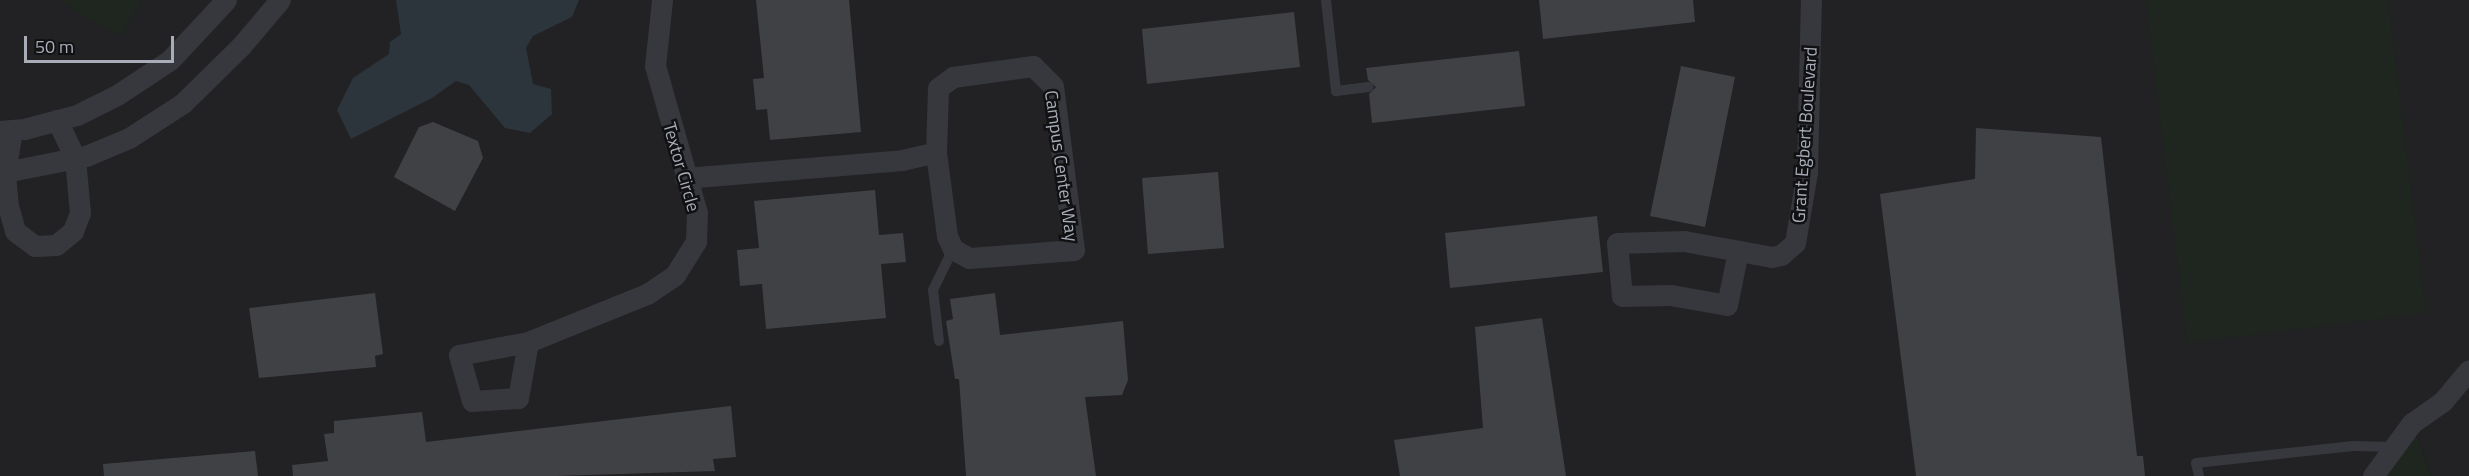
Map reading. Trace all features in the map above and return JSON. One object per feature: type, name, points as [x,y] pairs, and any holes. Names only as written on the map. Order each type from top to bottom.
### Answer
[{"type":"street","points":[[57,120],[75,158],[80,213],[73,231],[56,245],[35,246],[15,231],[8,206],[3,173],[6,130],[57,120],[117,95],[170,60],[226,0]]},
{"type":"street","points":[[3,173],[75,158],[129,138],[183,103],[241,46],[279,0]]},
{"type":"street","name":"Textor Circle","points":[[528,342],[647,294],[675,274],[696,241],[697,213],[655,66],[662,0]]},
{"type":"street","name":"Grant Egbert Boulevard","points":[[1738,251],[1727,305],[1670,295],[1622,296],[1617,243],[1684,241],[1738,251],[1781,255],[1795,243],[1800,230],[1811,100],[1811,0]]},
{"type":"street","name":"Campus Center Way","points":[[1033,66],[1053,86],[1074,250],[969,258],[953,249],[936,152],[938,88],[953,77],[1033,66]]},
{"type":"street","points":[[686,178],[902,159],[936,152]]},
{"type":"street","points":[[2373,476],[2412,423],[2443,401],[2469,370]]},
{"type":"lane","points":[[1326,0],[1336,91],[1369,87]]},
{"type":"lane","points":[[939,341],[933,290],[953,249]]},
{"type":"lane","points":[[2199,476],[2196,463],[2353,446],[2393,447]]},
{"type":"shaded area","points":[[0,0],[2469,0],[2469,476],[2431,476],[2416,434],[2380,476],[0,476]]},
{"type":"shaded area","points":[[57,0],[142,0],[121,36]]},
{"type":"shaded area","points":[[396,0],[579,0],[572,17],[533,36],[526,48],[533,84],[551,89],[552,114],[530,133],[505,128],[469,85],[456,81],[432,98],[351,139],[337,110],[353,78],[389,54],[390,42],[401,34]]},
{"type":"shaded area","points":[[2146,0],[2388,0],[2426,313],[2187,343]]},
{"type":"shaded area","points":[[2416,434],[2431,476],[2380,476]]},
{"type":"building","points":[[756,0],[849,0],[861,132],[770,140],[767,109],[756,110],[753,79],[764,78]]},
{"type":"building","points":[[1539,0],[1693,0],[1695,22],[1543,39]]},
{"type":"building","points":[[1294,12],[1300,67],[1147,84],[1142,29]]},
{"type":"building","points":[[1519,51],[1525,106],[1372,123],[1369,94],[1376,87],[1368,80],[1366,68]]},
{"type":"building","points":[[1681,66],[1735,77],[1705,227],[1650,216]]},
{"type":"building","points":[[433,122],[478,141],[483,158],[455,211],[394,177],[419,127]]},
{"type":"building","points":[[1976,128],[2101,137],[2137,456],[2143,456],[2145,476],[1916,476],[1880,194],[1975,179]]},
{"type":"building","points":[[1218,172],[1224,248],[1148,254],[1142,178]]},
{"type":"building","points":[[875,190],[879,235],[903,233],[906,262],[881,264],[886,318],[766,329],[762,284],[740,286],[737,250],[759,248],[754,201]]},
{"type":"building","points":[[1597,216],[1603,272],[1450,288],[1445,233]]},
{"type":"building","points":[[375,293],[383,354],[375,356],[376,367],[259,378],[249,308]]},
{"type":"building","points":[[995,293],[1000,335],[1123,321],[1128,380],[1122,395],[1085,397],[1096,476],[966,476],[959,379],[955,379],[946,321],[953,319],[950,299]]},
{"type":"building","points":[[1542,318],[1566,476],[1400,476],[1394,440],[1483,428],[1475,327]]},
{"type":"building","points":[[731,406],[736,457],[713,459],[715,471],[556,476],[293,476],[292,465],[328,461],[324,434],[334,433],[334,421],[422,412],[426,442]]},
{"type":"building","points":[[255,451],[258,476],[104,476],[103,464]]}]
